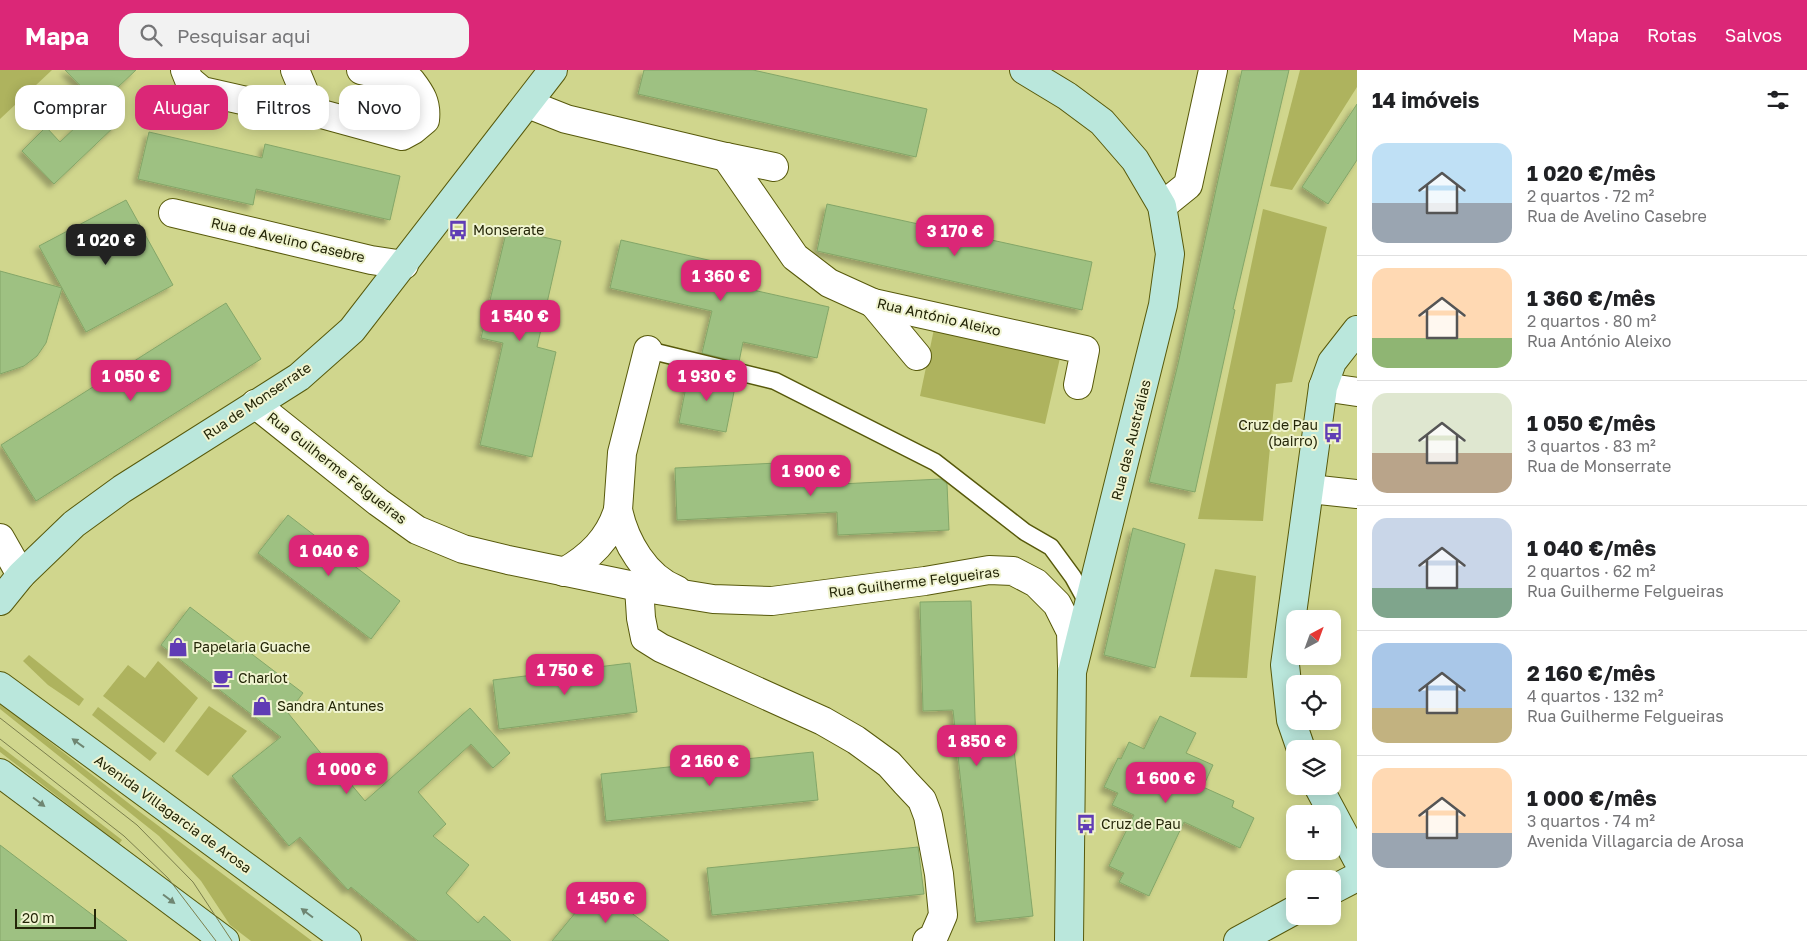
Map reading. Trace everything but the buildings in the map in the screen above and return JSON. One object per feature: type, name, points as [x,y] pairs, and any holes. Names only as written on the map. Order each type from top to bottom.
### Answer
[{"type":"street","points":[[185,70],[189,80],[202,91],[278,108],[300,82],[318,113],[402,136],[425,120],[426,110],[422,95],[411,81],[362,70]]},
{"type":"street","name":"Rua de Monserrate","points":[[0,601],[21,575],[74,524],[122,489],[298,376],[352,330],[553,70]]},
{"type":"street","name":"Rua das Austrálias","points":[[1024,70],[1067,96],[1102,122],[1135,160],[1162,206],[1170,254],[1163,305],[1072,672]]},
{"type":"street","points":[[1162,206],[1188,185],[1213,70]]},
{"type":"street","points":[[528,104],[566,119],[774,167]]},
{"type":"street","name":"Rua António Aleixo","points":[[726,157],[795,257],[829,283],[873,303],[1085,350],[1078,385]]},
{"type":"street","name":"Rua de Avelino Casebre","points":[[173,213],[366,258],[404,265]]},
{"type":"street","points":[[873,303],[917,356]]},
{"type":"street","points":[[1298,740],[1291,720],[1285,665],[1323,387],[1332,362],[1357,330]]},
{"type":"street","name":"Rua Guilherme Felgueiras","points":[[564,572],[583,561],[613,525],[618,510],[622,453],[648,350]]},
{"type":"street","points":[[1323,387],[1356,390]]},
{"type":"street","name":"Rua Guilherme Felgueiras","points":[[255,404],[378,502],[417,530],[463,549],[564,572],[713,599],[772,601],[925,581],[989,570],[1013,571],[1036,583],[1057,604],[1071,632],[1068,941]]},
{"type":"street","points":[[1310,489],[1357,494]]},
{"type":"street","name":"Rua Guilherme Felgueiras","points":[[618,510],[622,529],[646,567],[666,586],[690,595]]},
{"type":"street","points":[[0,538],[21,575]]},
{"type":"street","points":[[639,587],[641,618],[645,638],[661,648],[823,721],[856,740],[889,764],[922,800],[928,816],[939,874],[943,915],[933,938],[926,941]]},
{"type":"street","name":"Avenida Villagarcia de Arosa","points":[[0,686],[347,941]]},
{"type":"street","points":[[0,773],[225,941]]},
{"type":"street","points":[[1323,795],[1357,859]]},
{"type":"street","points":[[1341,885],[1357,877]]},
{"type":"street","points":[[1238,941],[1286,915]]},
{"type":"lane","points":[[648,350],[775,381],[935,462],[1025,532],[1051,547],[1073,577],[1089,606]]},
{"type":"green space","points":[[0,70],[52,70],[36,85],[15,85],[15,105],[0,119]]},
{"type":"green space","points":[[1300,70],[1357,70],[1357,87],[1292,190],[1270,186]]},
{"type":"green space","points":[[1263,209],[1327,227],[1292,382],[1276,384],[1263,521],[1198,519]]},
{"type":"green space","points":[[934,329],[1060,358],[1045,424],[920,396]]},
{"type":"green space","points":[[1215,569],[1256,576],[1247,678],[1190,677]]},
{"type":"green space","points":[[29,655],[84,699],[79,706],[48,685],[23,661]]},
{"type":"green space","points":[[158,661],[198,698],[164,743],[103,696],[128,665],[145,678]]},
{"type":"green space","points":[[0,703],[136,809],[312,941],[251,941],[230,925],[201,881],[159,836],[0,709]]},
{"type":"green space","points":[[209,706],[247,731],[208,776],[175,751]]},
{"type":"green space","points":[[98,707],[157,753],[150,761],[92,715]]},
{"type":"green space","points":[[0,746],[122,840],[119,844],[0,752]]},
{"type":"tram line","points":[[0,718],[137,825],[193,882],[232,941]]},
{"type":"tram line","points":[[0,739],[124,836],[168,878],[216,941]]},
{"type":"place","name":"Monserate","points":[[458,230]]},
{"type":"place","name":"Cruz de Pau (bairro)","points":[[1333,433]]},
{"type":"place","name":"Papelaria Guache","points":[[178,647]]},
{"type":"place","name":"Charlot","points":[[223,678]]},
{"type":"place","name":"Sandra Antunes","points":[[262,706]]},
{"type":"place","name":"Cruz de Pau","points":[[1086,824]]}]
